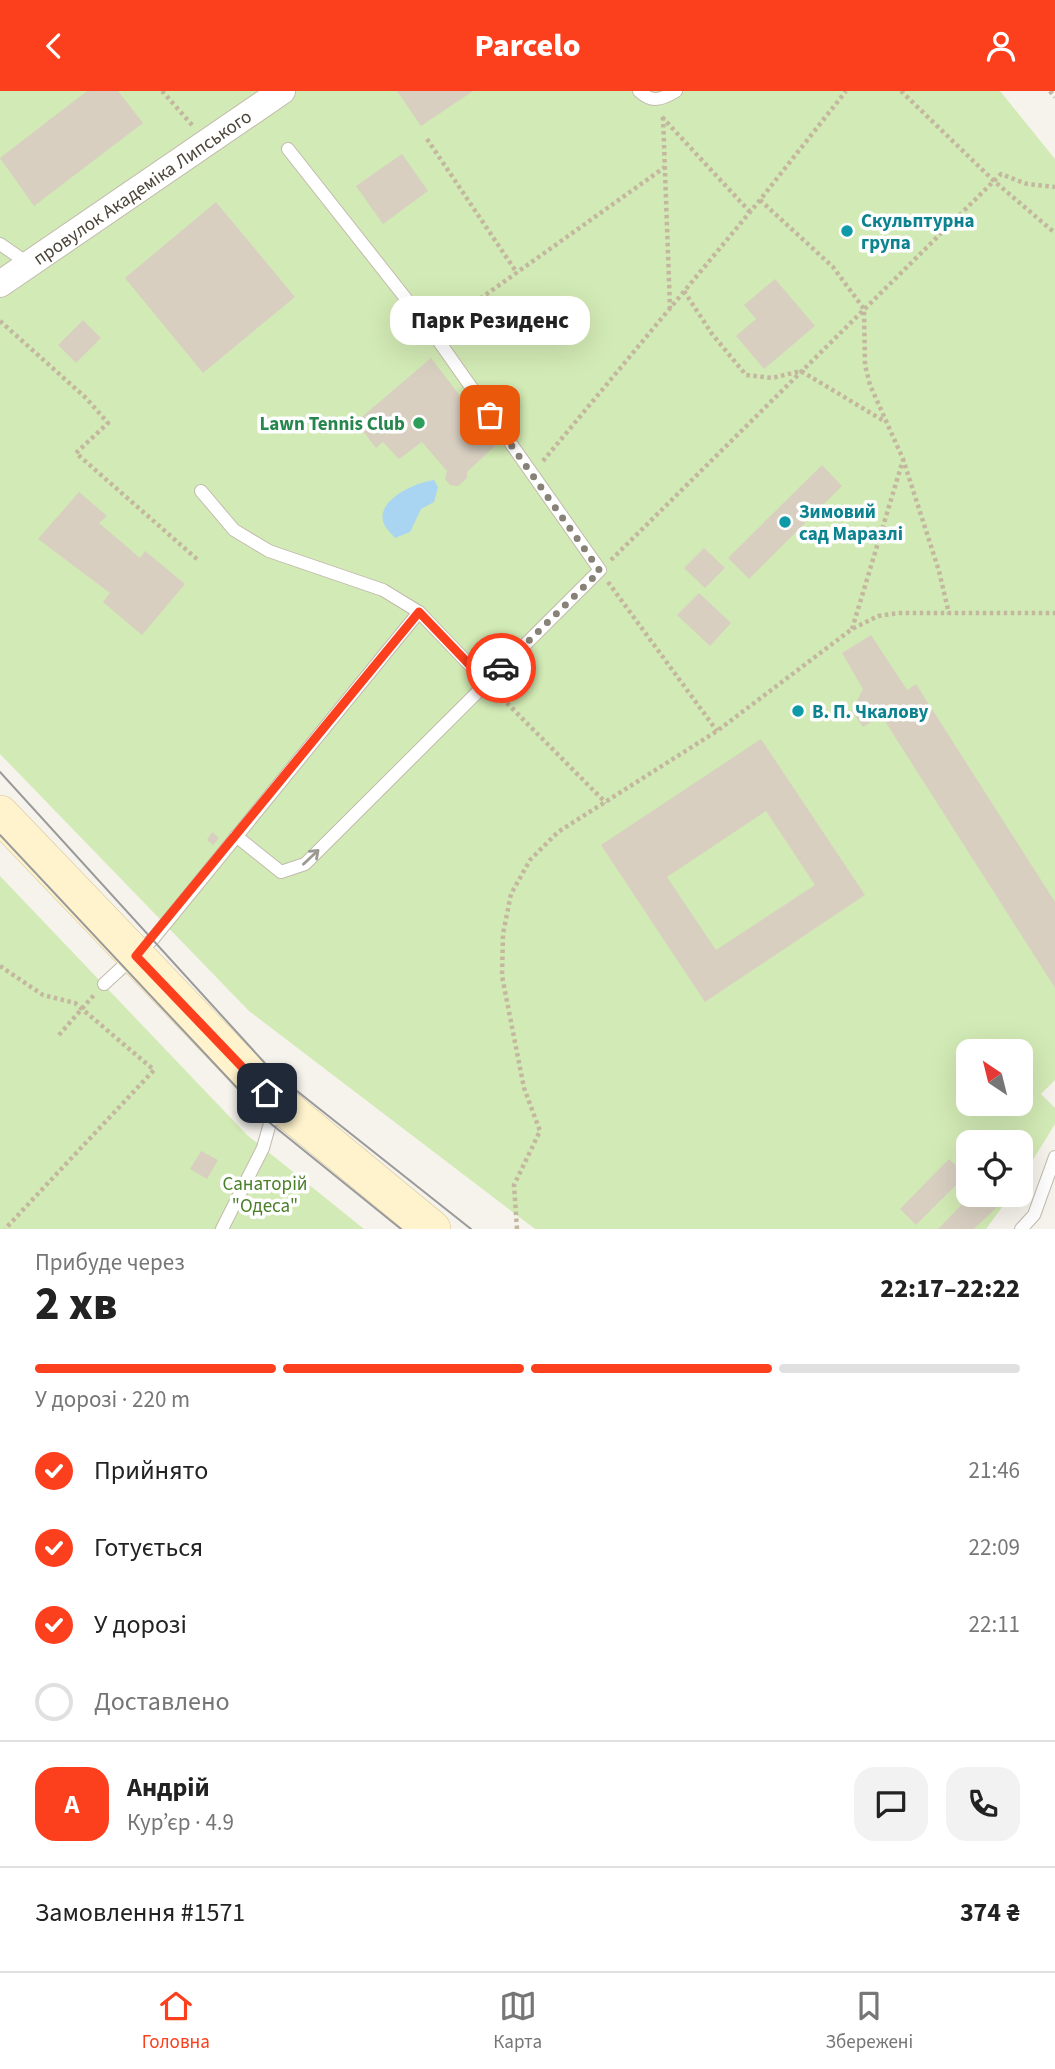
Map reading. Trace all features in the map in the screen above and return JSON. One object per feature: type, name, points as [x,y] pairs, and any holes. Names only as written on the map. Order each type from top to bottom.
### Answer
[{"type":"street","name":"провулок Академіка Липського","points":[[0,283],[282,91]]},
{"type":"street","points":[[0,814],[282,1106],[432,1229]]},
{"type":"lane","points":[[639,91],[647,98],[662,99],[676,91]]},
{"type":"lane","points":[[236,836],[281,872],[305,865],[600,571],[433,333],[288,149]]},
{"type":"lane","points":[[0,244],[29,264]]},
{"type":"lane","points":[[201,491],[234,530],[269,551],[383,590],[419,612],[487,683]]},
{"type":"lane","points":[[104,984],[136,956],[419,612]]},
{"type":"lane","points":[[222,1229],[263,1148],[270,1123],[282,1106]]},
{"type":"lane","points":[[1021,1229],[1034,1215],[1055,1157]]},
{"type":"path","points":[[163,91],[207,142]]},
{"type":"path","points":[[531,475],[760,200],[846,91]]},
{"type":"path","points":[[901,91],[994,181],[1055,233]]},
{"type":"path","points":[[1050,91],[1055,97]]},
{"type":"path","points":[[655,111],[750,212]]},
{"type":"path","points":[[663,117],[670,308]]},
{"type":"path","points":[[427,139],[517,273]]},
{"type":"path","points":[[433,333],[665,167]]},
{"type":"path","points":[[717,731],[600,571],[1001,174],[1027,184],[1055,187]]},
{"type":"path","points":[[760,200],[833,267],[864,309],[865,365],[884,421],[903,459],[949,614]]},
{"type":"path","points":[[684,291],[712,334],[746,375],[772,378],[801,371],[884,421]]},
{"type":"path","points":[[0,321],[86,398],[108,423],[76,453],[198,560]]},
{"type":"path","points":[[852,629],[903,459]]},
{"type":"path","points":[[517,1229],[514,1185],[540,1131],[524,1088],[502,977],[503,934],[511,894],[530,860],[558,832],[717,731],[852,629],[878,617],[898,613],[1055,613]]},
{"type":"path","points":[[487,683],[606,803]]},
{"type":"path","points":[[0,966],[43,995],[75,1003],[154,1070],[5,1229]]},
{"type":"path","points":[[60,1034],[104,984]]},
{"type":"green space","points":[[0,91],[1000,91],[1055,159],[1055,1080],[1041,1094],[1055,1108],[1055,1124],[1033,1160],[1033,1130],[956,1130],[956,1207],[1002,1207],[986,1229],[535,1229],[249,1011],[0,754]]},
{"type":"green space","name":"Санаторій \"Одеса\"","points":[[0,876],[247,1135],[364,1229],[0,1229]]},
{"type":"water","points":[[434,480],[438,487],[434,502],[421,509],[410,532],[395,538],[384,524],[385,507],[408,488]]},
{"type":"building","points":[[87,91],[118,91],[143,123],[34,206],[0,158]]},
{"type":"building","points":[[397,91],[473,91],[421,126]]},
{"type":"building","points":[[402,154],[428,191],[383,224],[356,186]]},
{"type":"building","points":[[216,202],[295,297],[203,373],[125,278]]},
{"type":"building","points":[[775,279],[815,326],[764,369],[736,336],[756,319],[744,305]]},
{"type":"building","points":[[83,320],[101,338],[76,363],[58,345]]},
{"type":"building","name":"Lawn Tennis Club","points":[[431,358],[497,444],[467,472],[467,478],[458,486],[450,485],[445,479],[447,471],[422,442],[399,459],[383,442],[376,448],[356,422]]},
{"type":"building","name":"Зимовий сад Маразлі","points":[[822,465],[842,486],[749,579],[728,558]]},
{"type":"building","points":[[79,492],[107,516],[99,523],[140,558],[145,551],[185,584],[142,635],[103,602],[110,593],[38,539]]},
{"type":"building","points":[[704,548],[725,568],[705,588],[684,568]]},
{"type":"building","points":[[699,593],[731,623],[710,646],[677,615]]},
{"type":"building","points":[[871,635],[907,690],[916,684],[1055,902],[1055,988],[881,715],[863,727],[852,711],[863,689],[842,653]]},
{"type":"building","points":[[761,739],[865,895],[705,1002],[601,845]],"holes":[[[766,811],[815,885],[716,950],[667,877]]]},
{"type":"building","points":[[212,832],[219,838],[213,845],[207,840]]},
{"type":"building","points":[[201,1151],[218,1160],[207,1179],[190,1169]]},
{"type":"building","points":[[949,1159],[956,1166],[956,1185],[916,1225],[900,1209]]},
{"type":"building","points":[[959,1207],[997,1207],[974,1229],[938,1229]]},
{"type":"tram line","points":[[0,772],[273,1072],[471,1229]]},
{"type":"tram line","points":[[0,835],[270,1123],[401,1229]]},
{"type":"way so far","points":[[490,415],[600,571],[501,668]]},
{"type":"place","name":"Скульптурна група","points":[[847,231]]},
{"type":"place","name":"Парк Резиденс","points":[[490,415]]},
{"type":"place","name":"Lawn Tennis Club","points":[[419,423]]},
{"type":"place","name":"Зимовий сад Маразлі","points":[[785,522]]},
{"type":"place","name":"В. П. Чкалову","points":[[798,711]]},
{"type":"route","points":[[267,1093],[136,956],[153,939],[419,612],[487,683],[501,668]]}]
